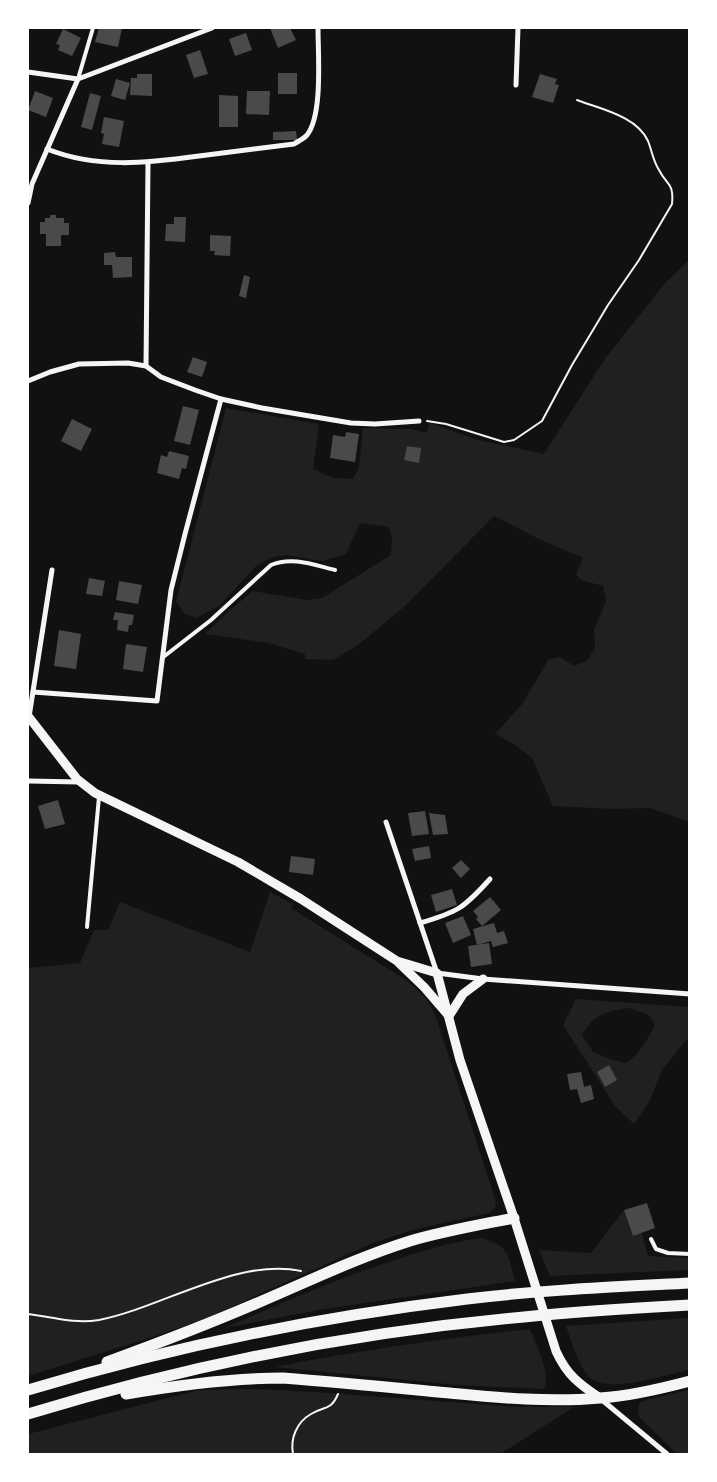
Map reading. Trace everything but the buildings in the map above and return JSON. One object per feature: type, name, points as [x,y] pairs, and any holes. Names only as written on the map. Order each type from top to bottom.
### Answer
[{"type":"highway","points":[[33,1389],[182,1334],[321,1275],[410,1241],[514,1218]]},
{"type":"highway","points":[[33,1389],[170,1352],[258,1333],[415,1307],[517,1294],[690,1283]]},
{"type":"highway","points":[[28,1414],[162,1377],[248,1358],[394,1332],[564,1313],[690,1305]]},
{"type":"highway","points":[[55,1406],[201,1382],[248,1378],[283,1378],[499,1398],[543,1400],[600,1398],[662,1389],[690,1381]]},
{"type":"street","points":[[28,72],[78,79],[212,28]]},
{"type":"street","points":[[47,150],[93,161],[148,163],[294,144],[305,138],[311,130],[315,117],[318,28]]},
{"type":"street","points":[[516,85],[518,28]]},
{"type":"street","points":[[28,203],[32,184],[78,79]]},
{"type":"street","points":[[146,366],[148,163]]},
{"type":"street","points":[[28,381],[50,372],[79,364],[100,362],[128,363],[146,366],[161,377],[221,399],[262,408],[352,423],[375,424],[419,421]]},
{"type":"street","points":[[32,692],[157,701],[174,580],[221,399]]},
{"type":"street","points":[[52,570],[28,717],[81,782],[99,795],[238,862],[301,899],[397,961],[424,987],[449,1016]]},
{"type":"street","points":[[28,781],[81,782]]},
{"type":"street","points":[[386,822],[437,973],[460,1060],[514,1218],[556,1351],[563,1366],[572,1377],[667,1454]]},
{"type":"street","points":[[420,923],[446,916],[459,909],[470,902],[490,879]]},
{"type":"street","points":[[397,961],[437,973],[483,979],[690,994]]},
{"type":"street","points":[[449,1016],[463,994],[483,979]]},
{"type":"lane","points":[[78,79],[93,28]]},
{"type":"lane","points":[[162,658],[210,620],[271,565],[281,561],[292,560],[335,570]]},
{"type":"lane","points":[[88,927],[99,795]]},
{"type":"lane","points":[[651,1239],[656,1249],[668,1253],[690,1254]]},
{"type":"path","points":[[419,421],[431,420],[504,442],[514,440],[542,421],[572,364],[608,305],[639,260],[672,204],[673,194],[669,182],[659,172],[648,140],[640,128],[624,118],[577,100]]},
{"type":"path","points":[[28,1314],[81,1322],[100,1320],[137,1310],[203,1284],[250,1272],[274,1269],[296,1270],[321,1275]]},
{"type":"path","points":[[293,1454],[294,1432],[302,1421],[312,1413],[328,1408],[334,1403],[343,1383]]},
{"type":"shaded area","points":[[689,260],[689,822],[650,808],[613,809],[553,806],[532,758],[514,744],[495,734],[523,703],[548,660],[560,657],[574,666],[587,661],[595,648],[594,630],[606,601],[603,586],[581,580],[576,574],[583,558],[539,539],[494,516],[405,606],[358,645],[333,660],[305,659],[305,654],[268,643],[205,634],[253,591],[307,600],[322,598],[391,555],[392,539],[389,527],[360,523],[346,554],[323,561],[286,555],[273,557],[256,566],[219,606],[196,618],[185,614],[176,602],[226,408],[319,424],[313,469],[333,478],[353,479],[359,467],[363,428],[411,429],[426,433],[430,423],[478,440],[544,454],[604,360],[666,282]]},
{"type":"shaded area","points":[[270,892],[293,904],[291,908],[406,980],[425,997],[435,1014],[496,1202],[495,1208],[489,1213],[412,1230],[373,1243],[211,1316],[162,1334],[28,1376],[28,968],[80,963],[94,930],[108,930],[120,902],[250,952]]},
{"type":"shaded area","points":[[576,999],[689,1007],[689,1039],[686,1040],[662,1070],[650,1100],[634,1124],[615,1106],[563,1025]],"holes":[[[630,1008],[649,1015],[655,1025],[643,1046],[626,1063],[593,1052],[582,1035],[592,1022],[602,1014],[614,1010]]]},
{"type":"shaded area","points":[[624,1210],[633,1235],[642,1233],[648,1256],[689,1258],[689,1270],[550,1276],[539,1250],[591,1253]]},
{"type":"shaded area","points":[[482,1238],[491,1241],[503,1249],[509,1259],[515,1281],[324,1309],[224,1328],[342,1278],[432,1248]]},
{"type":"shaded area","points":[[689,1318],[689,1370],[622,1384],[596,1382],[588,1376],[578,1359],[566,1326]]},
{"type":"shaded area","points":[[530,1329],[545,1368],[546,1383],[544,1389],[457,1385],[275,1367],[402,1345]]},
{"type":"shaded area","points":[[257,1389],[517,1407],[574,1407],[500,1454],[28,1454],[28,1434],[199,1390]]},
{"type":"shaded area","points":[[689,1390],[689,1454],[677,1454],[640,1418],[638,1412],[639,1403]]}]
